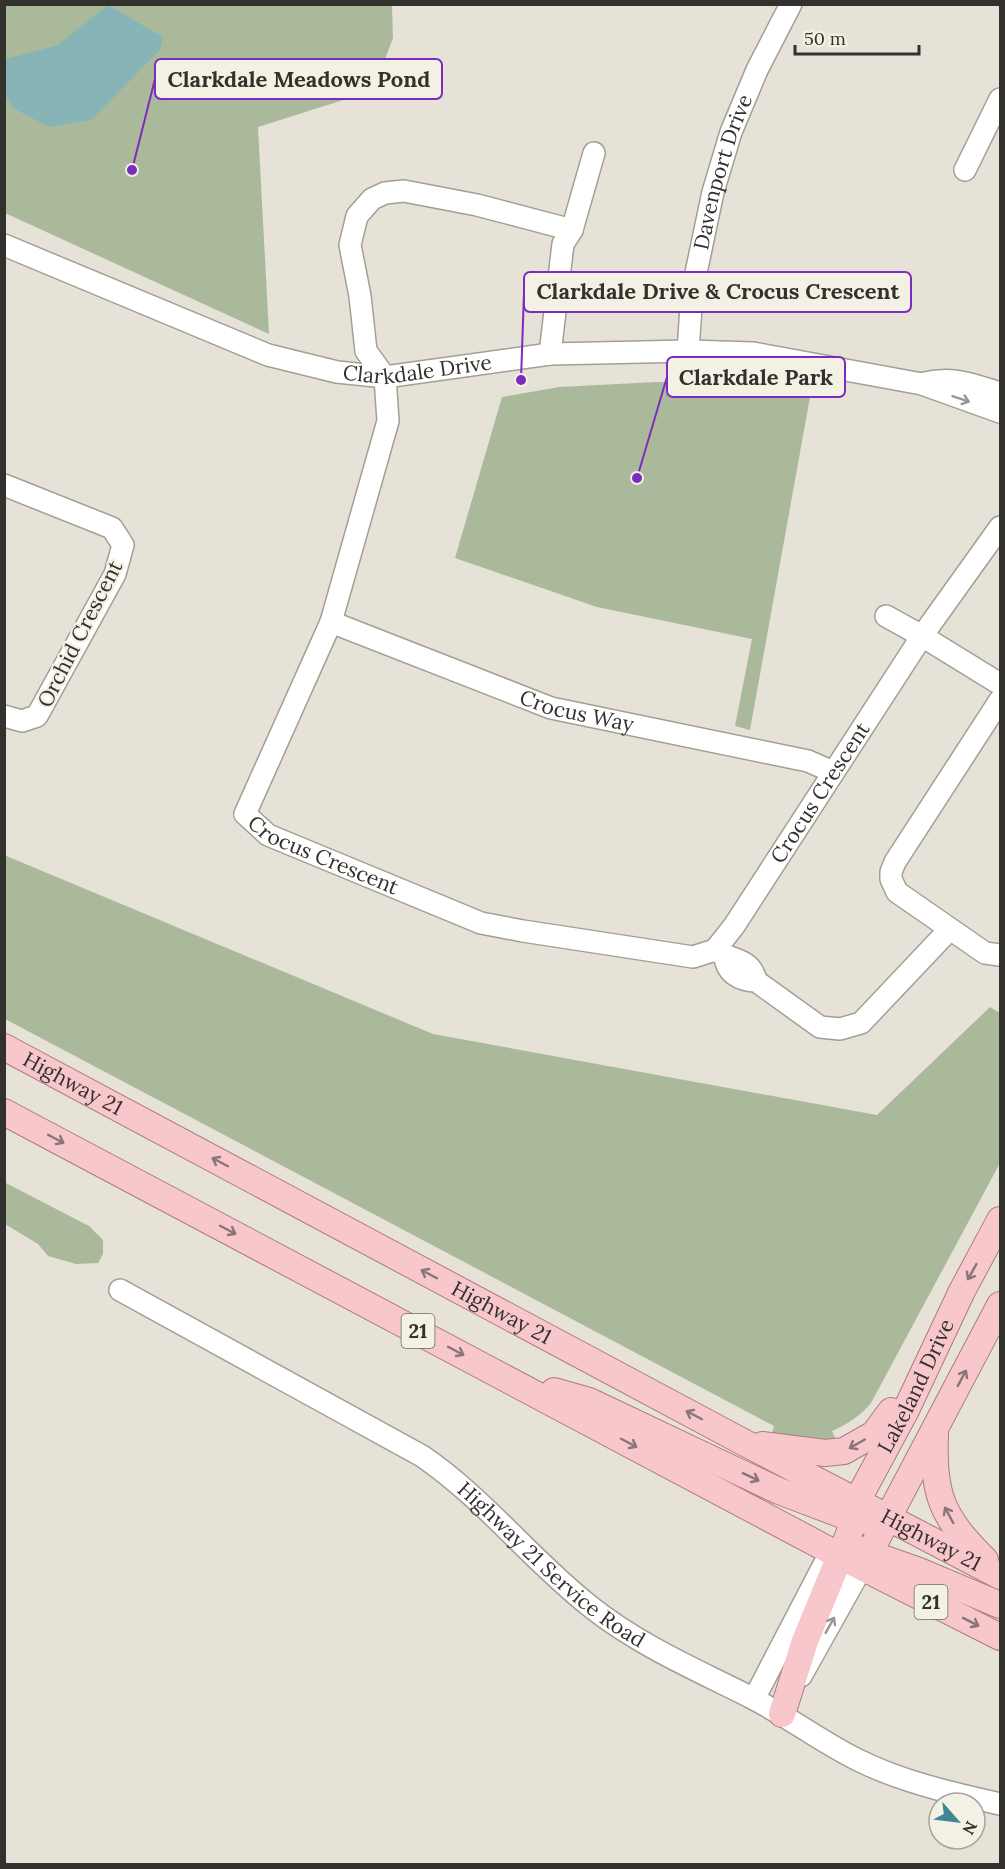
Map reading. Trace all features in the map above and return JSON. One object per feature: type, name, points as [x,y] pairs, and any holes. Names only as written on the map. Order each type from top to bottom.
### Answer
[{"type":"main road","name":"Highway 21","points":[[4,1047],[746,1443],[853,1512],[889,1517],[1000,1576]]},
{"type":"main road","name":"21","points":[[4,1112],[503,1376],[849,1555],[1000,1637]]},
{"type":"main road","name":"Lakeland Drive","points":[[849,1555],[853,1512],[906,1410],[932,1351],[1000,1220]]},
{"type":"main road","name":"Lakeland Drive","points":[[849,1555],[889,1517],[1000,1305]]},
{"type":"main road","points":[[746,1443],[825,1453],[844,1451],[874,1434],[932,1351]]},
{"type":"main road","points":[[503,1376],[589,1401],[780,1491],[853,1512]]},
{"type":"main road","points":[[935,1430],[935,1478],[947,1515],[962,1537],[1000,1576]]},
{"type":"main road","points":[[782,1714],[805,1641],[849,1555],[1000,1605]]},
{"type":"street","name":"Davenport Drive","points":[[688,351],[692,292],[713,192],[725,152],[757,70],[791,4]]},
{"type":"street","points":[[965,170],[1000,99]]},
{"type":"street","points":[[550,354],[563,244],[572,230],[594,153]]},
{"type":"street","points":[[385,377],[366,351],[360,296],[350,245],[357,216],[372,199],[385,193],[412,192],[477,205],[572,230]]},
{"type":"street","name":"Clarkdale Drive","points":[[4,245],[268,356],[337,372],[385,377],[550,354],[688,351],[753,353],[922,384],[1000,412]]},
{"type":"street","name":"Crocus Crescent","points":[[385,377],[388,421],[331,622],[245,814],[268,835],[481,923],[693,957],[720,953],[734,926],[922,636],[1000,527]]},
{"type":"street","name":"Clarkdale Drive","points":[[922,384],[942,379],[964,382],[1000,393]]},
{"type":"street","name":"Orchid Crescent","points":[[4,485],[112,528],[123,545],[115,574],[37,716],[22,721],[4,716]]},
{"type":"street","points":[[886,616],[1000,684]]},
{"type":"street","name":"Crocus Way","points":[[331,622],[551,708],[808,761],[833,772]]},
{"type":"street","points":[[1000,700],[891,872],[891,879],[897,892],[985,953],[1000,955]]},
{"type":"street","points":[[720,953],[746,963],[754,972],[756,981],[820,1027],[840,1029],[861,1023],[934,949],[949,930]]},
{"type":"street","name":"Highway 21 Service Road","points":[[120,1290],[422,1456],[447,1473],[471,1494],[591,1608],[668,1657],[782,1714],[856,1760],[879,1770],[955,1794],[1000,1804]]},
{"type":"street","points":[[754,1699],[849,1555]]},
{"type":"green space","points":[[4,5],[392,5],[393,38],[379,75],[356,96],[258,127],[269,334],[5,213]]},
{"type":"green space","points":[[656,382],[723,385],[810,397],[750,730],[735,726],[752,639],[597,607],[455,558],[502,397],[559,387]]},
{"type":"green space","points":[[4,855],[433,1034],[877,1115],[990,1007],[1000,1013],[1000,1163],[871,1403],[863,1412],[832,1431],[836,1440],[833,1445],[771,1436],[774,1426],[5,1019]]},
{"type":"green space","points":[[4,1182],[89,1226],[103,1240],[103,1254],[98,1263],[76,1264],[48,1256],[38,1244],[5,1224]]},
{"type":"water","points":[[108,5],[163,37],[160,50],[91,120],[49,127],[13,108],[5,94],[6,59],[58,45]]},
{"type":"place","name":"Clarkdale Meadows Pond","points":[[132,170]]},
{"type":"place","name":"Clarkdale Drive & Crocus Crescent","points":[[521,380]]},
{"type":"place","name":"Clarkdale Park","points":[[637,478]]}]
